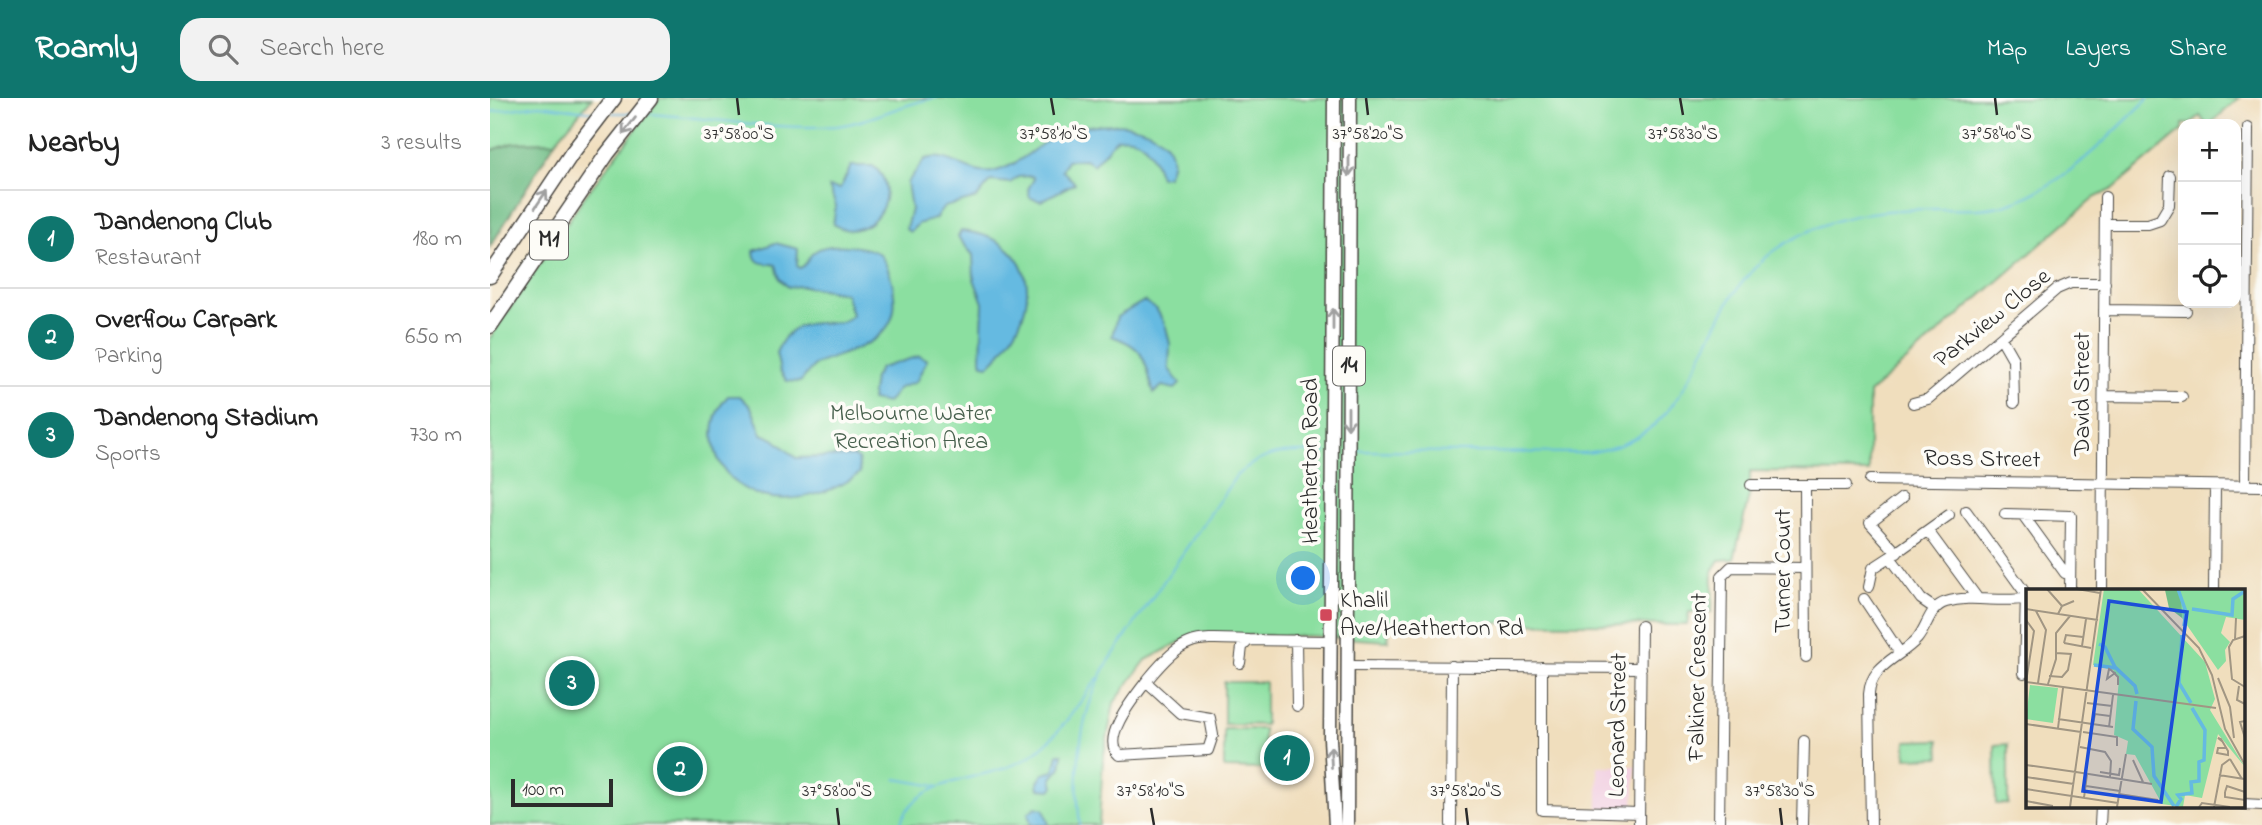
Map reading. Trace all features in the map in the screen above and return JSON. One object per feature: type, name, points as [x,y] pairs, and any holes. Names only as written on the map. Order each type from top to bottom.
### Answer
[{"type":"highway","name":"M1","points":[[490,276],[572,153],[614,98]]},
{"type":"highway","name":"M1","points":[[490,326],[607,154],[651,98]]},
{"type":"main road","name":"Heatherton Road","points":[[1335,98],[1331,641],[1335,825]]},
{"type":"main road","name":"Heatherton Road","points":[[1347,825],[1350,98]]},
{"type":"main road","points":[[1331,641],[1347,642]]},
{"type":"main road","points":[[1331,666],[1347,666]]},
{"type":"street","points":[[2245,486],[2244,203],[2248,128]]},
{"type":"street","points":[[2105,223],[2148,224],[2160,220],[2169,205],[2169,176]]},
{"type":"street","name":"David Street","points":[[2102,589],[2105,197]]},
{"type":"street","name":"Parkview Close","points":[[1913,402],[1928,399],[2062,286],[2105,283]]},
{"type":"street","points":[[2104,310],[2186,311]]},
{"type":"street","points":[[2001,338],[2014,359],[2014,402]]},
{"type":"street","points":[[2104,396],[2182,397]]},
{"type":"street","name":"Ross Street","points":[[1870,480],[2262,486]]},
{"type":"street","points":[[1751,485],[1846,485]]},
{"type":"street","name":"Turner Court","points":[[1805,485],[1806,657]]},
{"type":"street","points":[[2214,589],[2215,486]]},
{"type":"street","points":[[1902,498],[1870,523],[1921,599],[1934,608]]},
{"type":"street","points":[[1966,511],[2026,597]]},
{"type":"street","points":[[2005,514],[2071,516],[2070,589]]},
{"type":"street","points":[[1869,587],[1873,568],[1949,515]]},
{"type":"street","points":[[2023,515],[2065,573],[2070,574]]},
{"type":"street","points":[[1928,531],[1978,599]]},
{"type":"street","name":"Falkiner Crescent","points":[[1719,825],[1721,576],[1731,567],[1805,568]]},
{"type":"street","points":[[1871,825],[1870,689],[1878,670],[1923,631],[1934,608],[1950,601],[1978,599],[2011,602],[2026,598]]},
{"type":"street","points":[[1864,599],[1900,653]]},
{"type":"street","points":[[2024,673],[2026,623]]},
{"type":"street","name":"Leonard Street","points":[[1639,825],[1641,626]]},
{"type":"street","points":[[1240,663],[1242,647],[1249,640]]},
{"type":"street","points":[[1296,640],[1297,706]]},
{"type":"street","points":[[1146,681],[1180,713],[1210,718],[1213,735],[1208,750],[1134,757],[1119,755],[1115,751],[1113,738],[1119,722],[1146,681],[1165,659],[1188,641],[1331,641]]},
{"type":"street","points":[[1347,666],[1641,668]]},
{"type":"street","points":[[1451,825],[1452,666]]},
{"type":"street","points":[[1542,667],[1542,810],[1639,813]]},
{"type":"street","points":[[1802,825],[1804,741]]},
{"type":"shaded area","points":[[1598,766],[1636,766],[1634,808],[1598,808]]},
{"type":"green space","points":[[490,98],[592,98],[555,142],[513,143],[490,151]]},
{"type":"green space","name":"Melbourne Water Recreation Area","points":[[660,98],[2239,98],[2216,119],[2202,119],[2200,116],[2196,119],[2178,119],[2178,134],[2113,189],[2094,198],[1869,393],[1869,472],[1750,471],[1750,492],[1734,559],[1720,560],[1713,571],[1712,612],[1689,612],[1687,625],[1390,622],[1388,641],[1312,636],[1193,635],[1146,660],[1114,703],[1103,759],[1099,825],[490,825],[490,338],[585,196]]},
{"type":"green space","points":[[555,142],[490,247],[490,151],[513,143]]},
{"type":"green space","points":[[1224,682],[1265,682],[1265,725],[1224,724]]},
{"type":"green space","points":[[1224,729],[1264,729],[1264,769],[1224,768]]},
{"type":"green space","points":[[1939,740],[1940,757],[1906,758],[1906,741]]},
{"type":"green space","points":[[2008,744],[2008,804],[1996,804],[1995,745]]},
{"type":"water","points":[[1116,124],[1149,132],[1166,144],[1171,153],[1167,176],[1160,177],[1151,153],[1141,143],[1135,139],[1117,138],[1093,165],[1085,159],[1067,160],[1062,170],[1075,183],[1041,201],[1030,198],[1028,189],[1034,179],[1032,176],[1018,177],[1010,183],[991,181],[977,198],[944,207],[935,219],[918,224],[910,232],[906,229],[911,209],[907,183],[925,159],[942,158],[974,171],[992,172],[1009,166],[1068,130]]},
{"type":"water","points":[[851,166],[873,166],[882,177],[886,189],[879,213],[870,223],[859,229],[846,229],[833,224],[836,206],[829,187],[840,189]]},
{"type":"water","points":[[961,231],[984,235],[1002,244],[1015,256],[1024,271],[1027,288],[1025,307],[1018,326],[998,356],[988,365],[982,364],[981,359],[983,303],[974,279],[973,255],[958,237]]},
{"type":"water","points":[[775,243],[798,249],[797,266],[800,268],[814,252],[828,247],[847,246],[874,251],[883,259],[893,284],[894,311],[882,333],[859,348],[816,365],[800,382],[787,381],[780,371],[776,353],[785,338],[806,324],[837,322],[846,320],[852,314],[845,293],[803,286],[788,287],[780,279],[776,265],[756,260],[754,251]]},
{"type":"water","points":[[1144,301],[1157,310],[1166,327],[1170,344],[1169,369],[1180,384],[1175,389],[1162,386],[1154,393],[1145,363],[1138,351],[1112,336],[1117,317]]},
{"type":"water","points":[[919,356],[927,360],[916,382],[899,388],[887,403],[871,400],[874,378],[880,368]]},
{"type":"water","points":[[728,396],[740,396],[751,407],[762,434],[774,439],[796,458],[853,456],[858,459],[860,473],[817,494],[784,499],[753,493],[739,485],[722,466],[714,442],[716,418],[720,406]]},
{"type":"water","points":[[1058,754],[1063,754],[1061,767],[1052,778],[1054,786],[1051,790],[1039,789],[1038,782],[1043,774],[1054,771]]},
{"type":"water","points":[[1036,807],[1044,809],[1049,825],[1031,825],[1028,813]]},
{"type":"waterway","points":[[647,114],[790,127],[837,126],[936,98]]},
{"type":"waterway","points":[[1357,451],[1583,453],[1624,444],[1654,425],[1676,400],[1727,305],[1749,275],[1777,249],[1815,228],[1854,216],[1895,210],[1990,208],[2028,196],[2048,186],[2084,160],[2149,98]]},
{"type":"waterway","points":[[490,112],[539,105],[596,112]]},
{"type":"waterway","points":[[612,113],[631,113]]},
{"type":"waterway","points":[[1080,825],[1078,762],[1081,740],[1091,699],[1109,661],[1236,476],[1256,461],[1278,454],[1326,452]]},
{"type":"waterway","points":[[900,825],[909,808],[922,796],[939,787],[1016,764],[1032,755],[1060,729],[1098,678]]},
{"type":"waterway","points":[[896,779],[936,786]]},
{"type":"place","name":"Khalil Ave/Heatherton Rd","points":[[1326,615]]},
{"type":"place","name":"Dandenong Stadium","points":[[572,683]]},
{"type":"place","name":"Dandenong Club","points":[[1287,758]]},
{"type":"place","name":"Overflow Carpark","points":[[680,769]]}]
